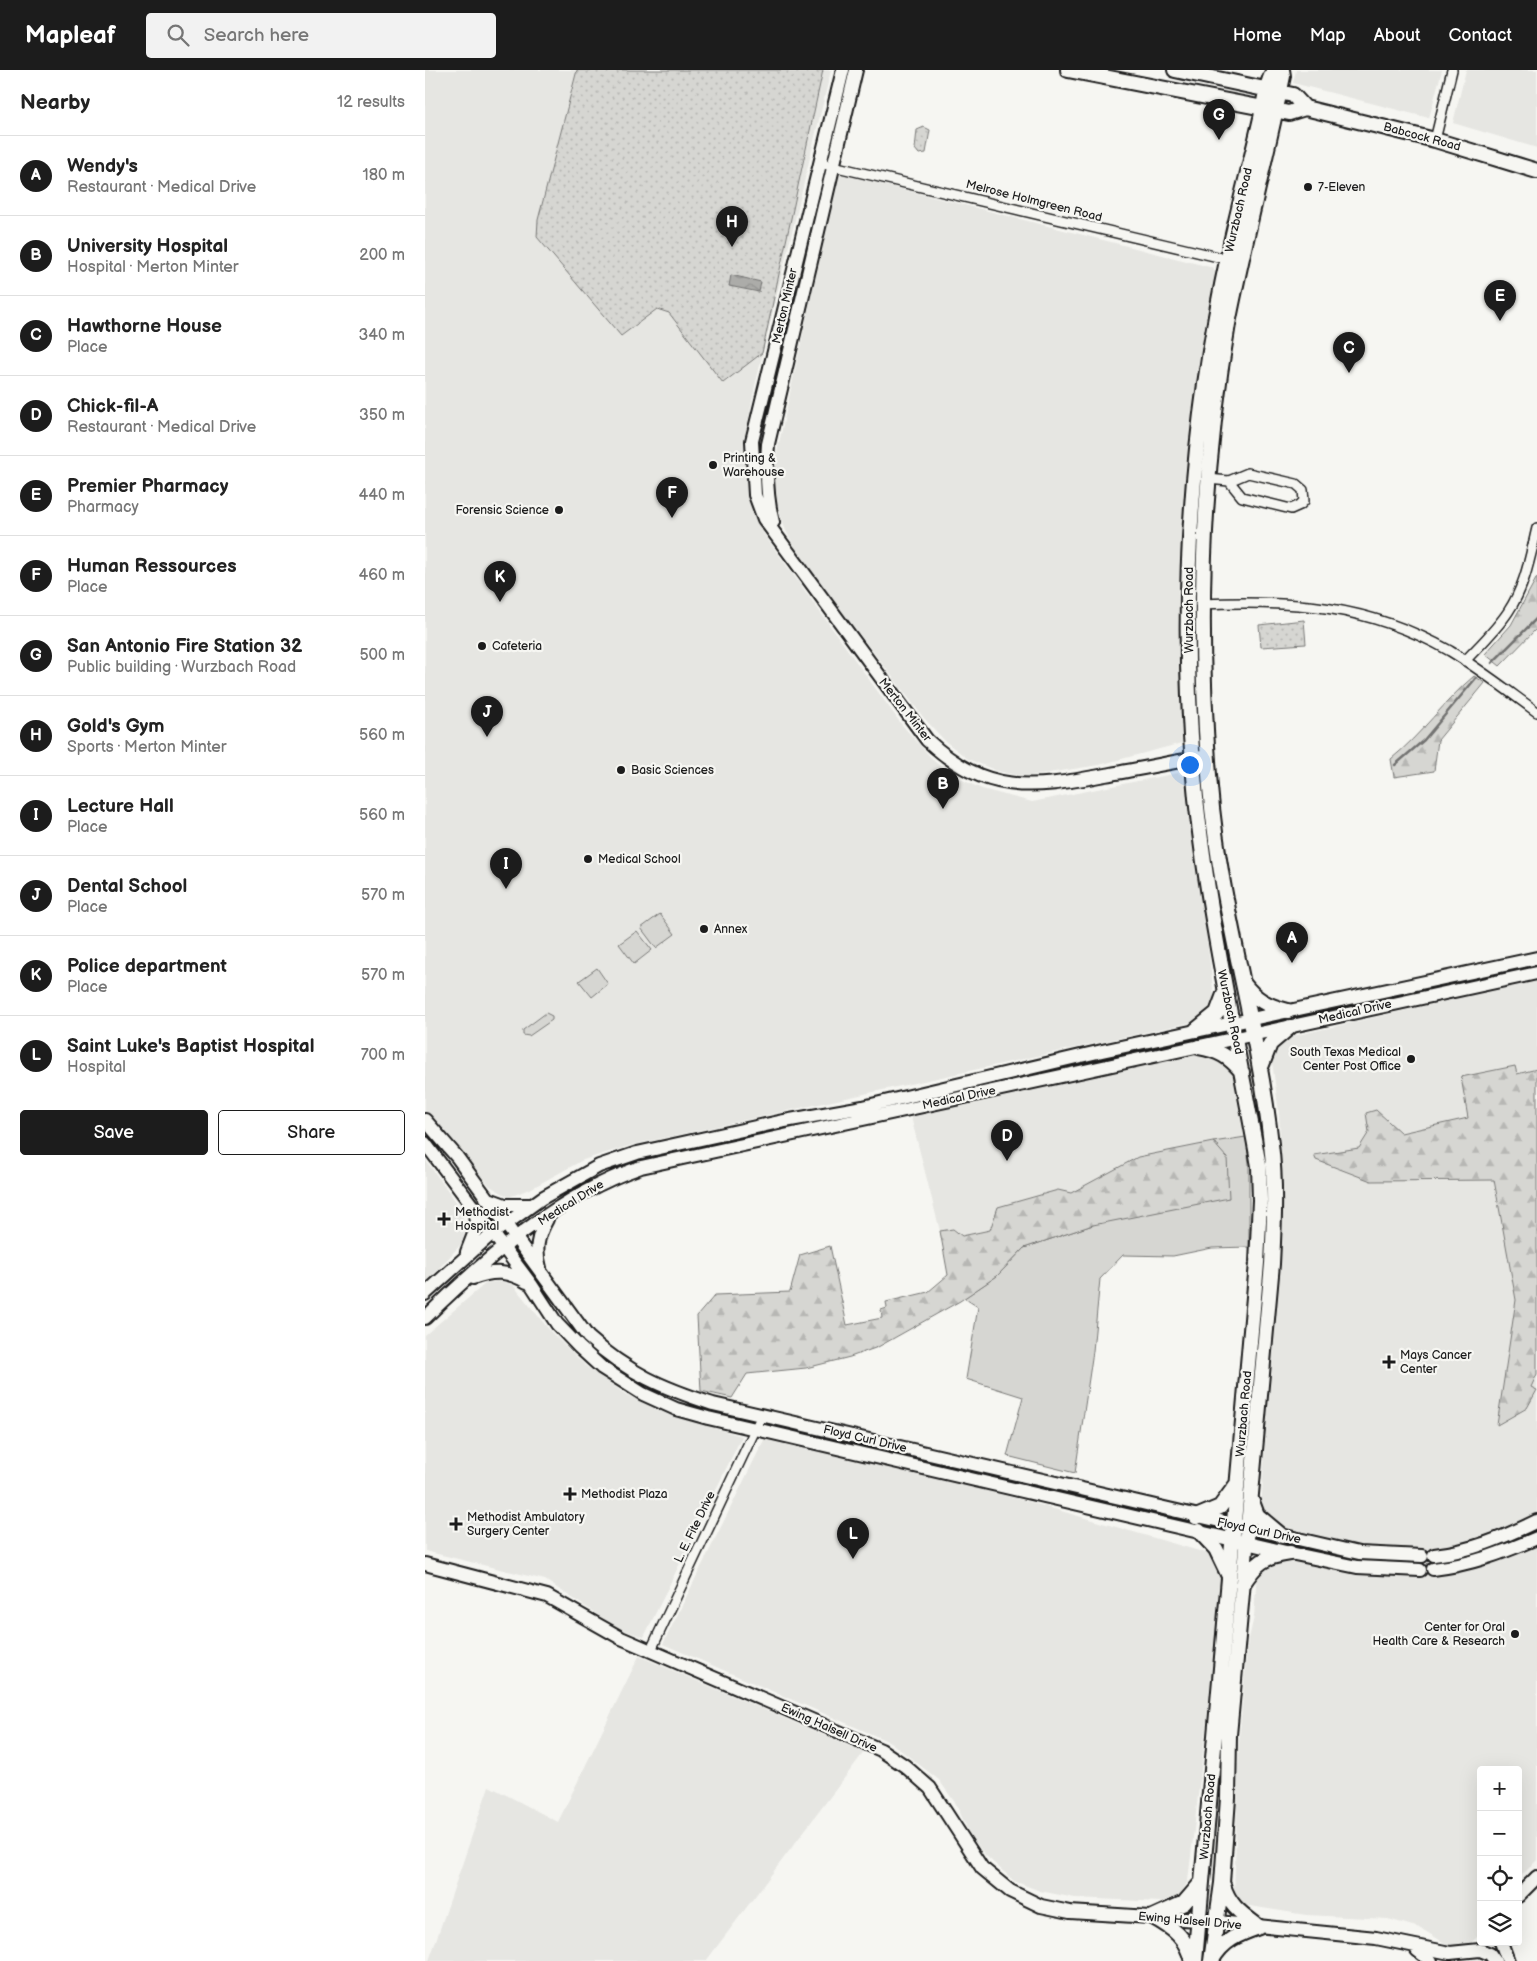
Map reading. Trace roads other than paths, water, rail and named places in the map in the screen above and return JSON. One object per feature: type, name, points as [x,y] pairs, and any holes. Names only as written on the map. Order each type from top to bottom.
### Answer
[{"type":"main road","name":"Babcock Road","points":[[1068,70],[1289,113],[1305,108],[1435,140],[1537,171]]},
{"type":"main road","name":"Babcock Road","points":[[1175,70],[1293,95],[1305,108]]},
{"type":"main road","name":"Wurzbach Road","points":[[1193,1961],[1239,1541],[1237,1483],[1257,1262],[1260,1200],[1259,1166],[1225,992],[1199,824],[1193,758],[1195,605],[1191,505],[1205,385],[1227,260],[1274,90],[1273,70]]},
{"type":"main road","name":"Wurzbach Road","points":[[1274,90],[1283,76],[1282,70]]},
{"type":"main road","name":"Wurzbach Road","points":[[1240,1527],[1250,1496],[1272,1264],[1275,1204],[1271,1144],[1260,1070],[1241,981],[1213,825],[1201,651],[1195,605],[1220,380],[1269,109]]},
{"type":"main road","points":[[1241,981],[1255,998],[1263,1003],[1288,1011]]},
{"type":"main road","points":[[1196,1030],[1217,1013],[1225,992]]},
{"type":"main road","points":[[1260,1070],[1263,1059],[1271,1044],[1290,1027]]},
{"type":"main road","points":[[1199,1047],[1212,1049],[1227,1056],[1242,1072]]},
{"type":"main road","points":[[1196,1517],[1220,1506],[1237,1483]]},
{"type":"main road","points":[[1250,1496],[1257,1515],[1282,1536]]},
{"type":"main road","points":[[1199,1532],[1222,1559],[1235,1583],[1263,1559],[1290,1553]]},
{"type":"main road","name":"Wurzbach Road","points":[[1211,1961],[1222,1883],[1228,1798],[1235,1583]]},
{"type":"main road","points":[[1153,1917],[1184,1903],[1202,1882]]},
{"type":"main road","points":[[1222,1883],[1230,1903],[1238,1912],[1259,1926]]},
{"type":"main road","points":[[1153,1917],[1178,1932],[1186,1942],[1193,1961]]},
{"type":"main road","points":[[1211,1961],[1218,1949],[1227,1941],[1259,1926]]},
{"type":"street","name":"Merton Minter","points":[[843,70],[753,441],[755,495],[764,519],[927,740],[946,757],[968,771],[995,781],[1018,785],[1055,785],[1207,756]]},
{"type":"street","name":"Merton Minter","points":[[778,539],[769,508],[766,473],[768,444],[856,70]]},
{"type":"street","points":[[1435,140],[1452,70]]},
{"type":"street","name":"Melrose Holmgreen Road","points":[[820,162],[1242,263]]},
{"type":"street","points":[[1209,479],[1229,481],[1248,473],[1296,484],[1303,490],[1304,501],[1291,509],[1242,497],[1229,481]]},
{"type":"street","points":[[1465,661],[1498,625],[1514,602],[1529,564],[1537,528]]},
{"type":"street","points":[[1195,605],[1272,602],[1339,610],[1383,622],[1421,637],[1465,661],[1537,712]]},
{"type":"street","name":"Medical Drive","points":[[425,1294],[493,1233],[532,1205],[599,1166],[637,1153],[863,1107],[1249,1018],[1537,958]]},
{"type":"street","name":"Medical Drive","points":[[425,1318],[515,1239],[548,1216],[620,1174],[641,1167],[1537,972]]},
{"type":"street","name":"Floyd Curl Drive","points":[[425,1120],[457,1157],[588,1337],[611,1357],[663,1387],[713,1404],[1196,1517],[1359,1553],[1428,1556],[1467,1550],[1491,1543],[1537,1522]]},
{"type":"street","points":[[731,1133],[733,1147]]},
{"type":"street","name":"Floyd Curl Drive","points":[[425,1143],[475,1207],[531,1284],[557,1324],[602,1368],[656,1400],[708,1418],[1357,1567],[1426,1570],[1468,1564],[1496,1556],[1537,1538]]},
{"type":"street","points":[[486,1198],[505,1205],[532,1205]]},
{"type":"street","points":[[464,1258],[475,1235],[475,1207]]},
{"type":"street","points":[[542,1275],[536,1248],[538,1235],[548,1216]]},
{"type":"street","points":[[466,1281],[485,1274],[505,1272],[531,1284]]},
{"type":"street","points":[[656,1400],[663,1387]]},
{"type":"street","name":"L. E. Fite Drive","points":[[651,1650],[762,1415]]},
{"type":"street","points":[[1467,1550],[1468,1564]]},
{"type":"street","name":"Ewing Halsell Drive","points":[[425,1564],[547,1596],[606,1630],[881,1750],[905,1766],[929,1788],[982,1868],[1010,1891],[1029,1901],[1070,1912],[1259,1926],[1402,1942],[1450,1953],[1477,1948]]},
{"type":"street","points":[[1522,1892],[1537,1877]]},
{"type":"street","name":"Ewing Halsell Drive","points":[[1402,1942],[1445,1961]]},
{"type":"street","points":[[1496,1961],[1499,1946]]},
{"type":"street","points":[[1501,1946],[1507,1961]]},
{"type":"street","points":[[1462,1961],[1477,1948],[1485,1951],[1496,1961]]},
{"type":"street","points":[[1417,1950],[1431,1961]]},
{"type":"water","points":[[731,275],[761,282],[759,292],[729,286]]},
{"type":"waterway","points":[[1492,663],[1537,618]]},
{"type":"waterway","points":[[1395,765],[1424,740],[1476,678]]},
{"type":"place","name":"San Antonio Fire Station 32","points":[[1219,140]]},
{"type":"place","name":"7-Eleven","points":[[1308,187]]},
{"type":"place","name":"Gold's Gym","points":[[732,247]]},
{"type":"place","name":"Premier Pharmacy","points":[[1500,321]]},
{"type":"place","name":"Hawthorne House","points":[[1349,373]]},
{"type":"place","name":"Printing & Warehouse","points":[[713,465]]},
{"type":"place","name":"Forensic Science","points":[[559,510]]},
{"type":"place","name":"Human Ressources","points":[[672,518]]},
{"type":"place","name":"Police department","points":[[500,602]]},
{"type":"place","name":"Cafeteria","points":[[482,646]]},
{"type":"place","name":"Dental School","points":[[487,737]]},
{"type":"place","name":"Basic Sciences","points":[[621,770]]},
{"type":"place","name":"University Hospital","points":[[943,809]]},
{"type":"place","name":"Medical School","points":[[588,859]]},
{"type":"place","name":"Lecture Hall","points":[[506,889]]},
{"type":"place","name":"Annex","points":[[704,929]]},
{"type":"place","name":"Wendy's","points":[[1292,963]]},
{"type":"place","name":"South Texas Medical Center Post Office","points":[[1411,1059]]},
{"type":"place","name":"Chick-fil-A","points":[[1007,1161]]},
{"type":"place","name":"Methodist Hospital","points":[[444,1219]]},
{"type":"place","name":"Mays Cancer Center","points":[[1389,1362]]},
{"type":"place","name":"Methodist Plaza","points":[[570,1494]]},
{"type":"place","name":"Methodist Ambulatory Surgery Center","points":[[456,1524]]},
{"type":"place","name":"Saint Luke's Baptist Hospital","points":[[853,1559]]},
{"type":"place","name":"Center for Oral Health Care & Research","points":[[1515,1634]]}]
